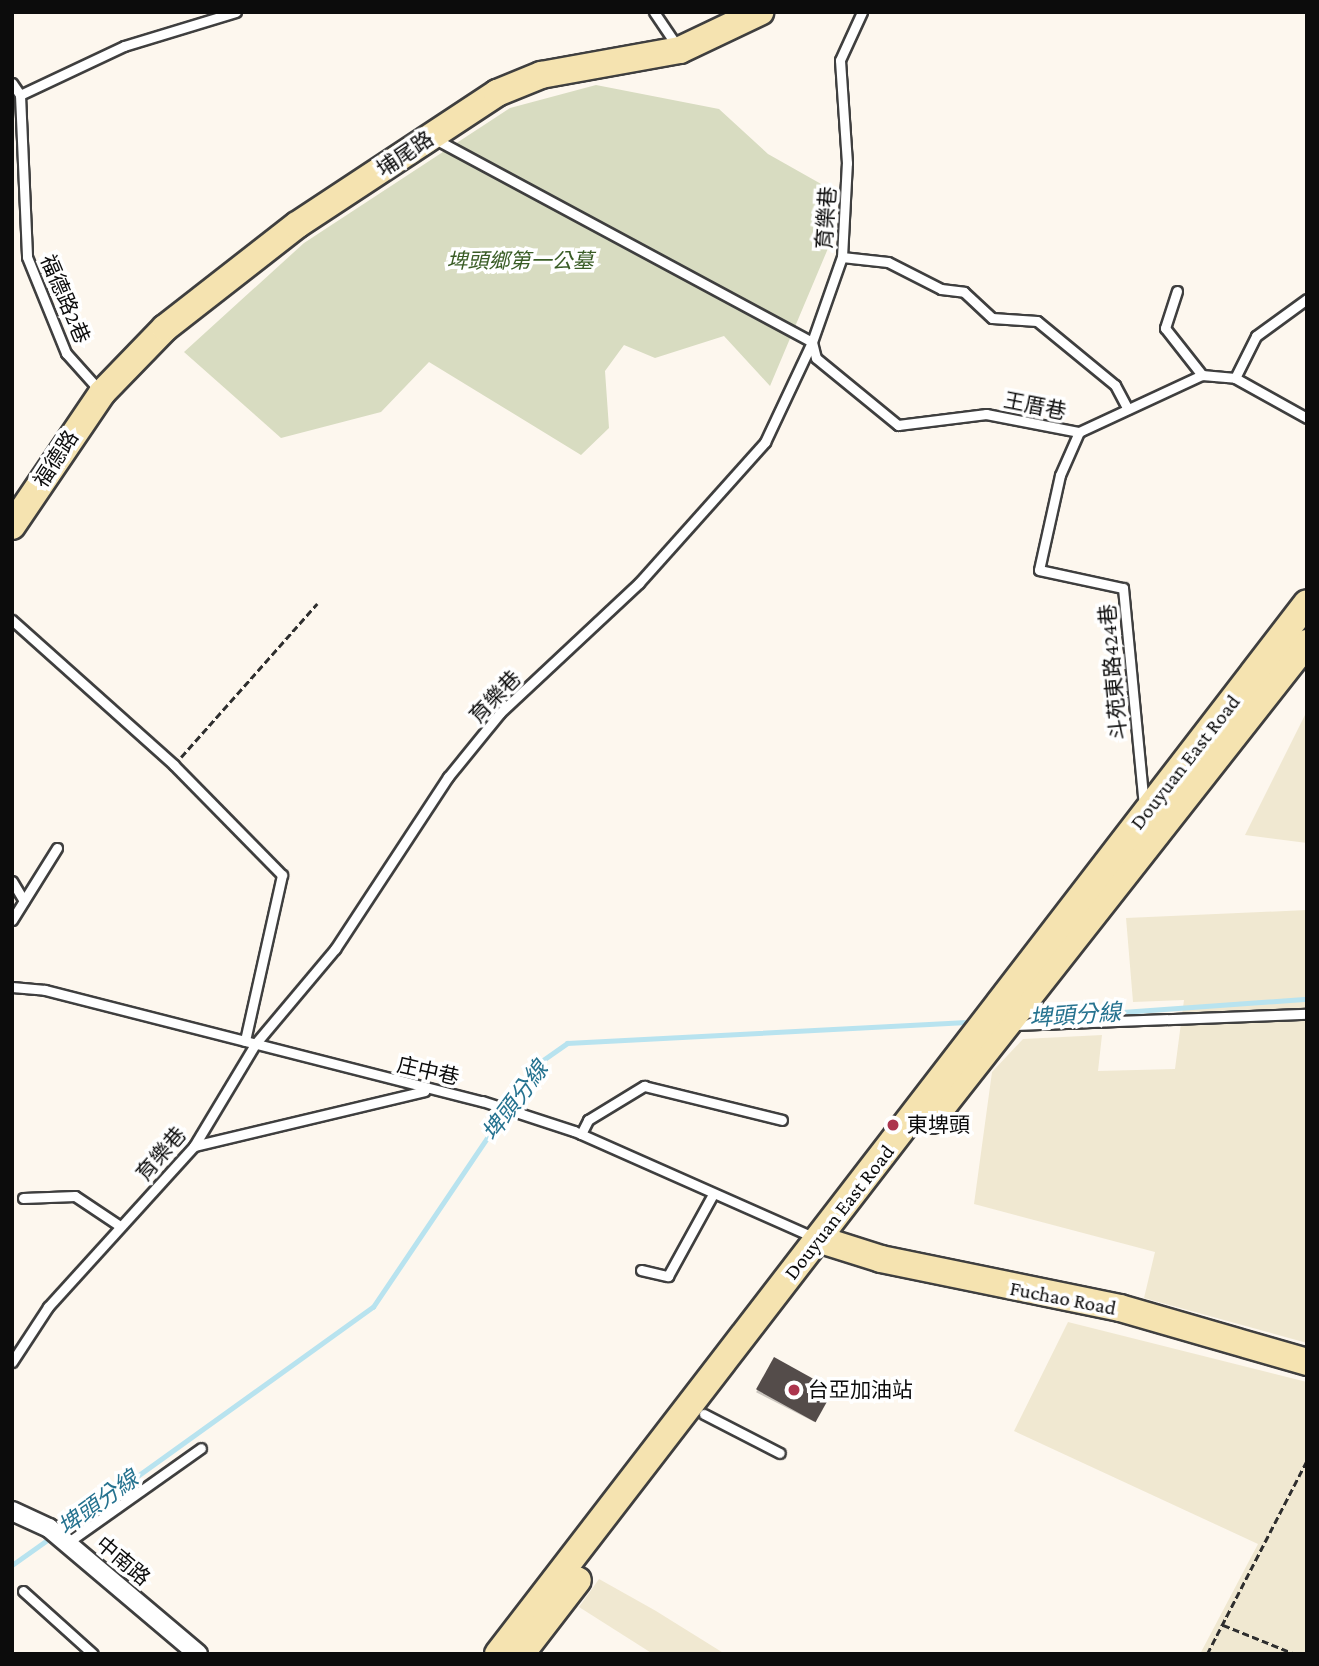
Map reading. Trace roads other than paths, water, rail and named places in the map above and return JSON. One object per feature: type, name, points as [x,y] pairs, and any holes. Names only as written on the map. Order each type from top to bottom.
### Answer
[{"type":"main road","name":"埔尾路","points":[[102,393],[229,272],[496,93],[541,75],[680,50],[760,12]]},
{"type":"main road","name":"福德路","points":[[12,526],[102,393]]},
{"type":"main road","name":"Douyuan East Road","points":[[498,1654],[558,1592],[709,1398],[981,1028],[1307,603]]},
{"type":"main road","name":"Douyuan East Road","points":[[825,1242],[1009,1025],[1307,643]]},
{"type":"main road","name":"Fuchao Road","points":[[825,1242],[1120,1308],[1307,1362]]},
{"type":"main road","name":"Douyuan East Road","points":[[522,1654],[558,1592]]},
{"type":"street","name":"中南路","points":[[12,1511],[67,1544],[198,1654]]},
{"type":"lane","points":[[12,83],[20,95],[124,46],[236,12]]},
{"type":"lane","points":[[654,12],[680,50]]},
{"type":"lane","name":"育樂巷","points":[[12,1362],[48,1307],[194,1146],[256,1043],[335,949],[448,777],[500,713],[639,583],[765,442],[812,342],[842,257],[847,163],[839,60],[862,12]]},
{"type":"lane","name":"福德路2巷","points":[[20,95],[27,257],[66,353],[102,393]]},
{"type":"lane","points":[[430,137],[812,342]]},
{"type":"lane","points":[[842,257],[888,262],[941,289],[964,292],[992,318],[1037,321],[1115,385],[1128,409]]},
{"type":"lane","points":[[1177,291],[1165,328],[1202,375]]},
{"type":"lane","points":[[1235,378],[1256,335],[1307,299]]},
{"type":"lane","name":"王厝巷","points":[[812,342],[816,358],[898,425],[986,414],[1079,432],[1202,375],[1235,378],[1307,418]]},
{"type":"lane","name":"斗苑東路424巷","points":[[1079,432],[1060,475],[1039,570],[1123,588],[1144,814]]},
{"type":"lane","points":[[12,620],[174,765],[282,875],[245,1041]]},
{"type":"lane","points":[[12,920],[57,848]]},
{"type":"lane","points":[[12,881],[24,901]]},
{"type":"lane","name":"庄中巷","points":[[12,987],[256,1043],[581,1134],[825,1242]]},
{"type":"lane","points":[[981,1028],[1307,1014]]},
{"type":"lane","points":[[581,1134],[588,1120],[644,1086],[782,1120]]},
{"type":"lane","points":[[194,1146],[430,1090]]},
{"type":"lane","points":[[641,1270],[668,1276],[713,1194]]},
{"type":"lane","points":[[23,1198],[75,1196],[120,1226]]},
{"type":"lane","points":[[709,1398],[780,1453]]},
{"type":"lane","points":[[67,1544],[201,1448]]},
{"type":"lane","points":[[23,1591],[93,1654]]},
{"type":"waterway","name":"埤頭分線","points":[[1025,1019],[1307,999]]},
{"type":"waterway","name":"埤頭分線","points":[[61,1531],[373,1307],[536,1065],[567,1043],[971,1022]]},
{"type":"waterway","name":"埤頭分線","points":[[12,1565],[53,1536]]},
{"type":"place","name":"東埤頭","points":[[893,1125]]},
{"type":"place","name":"台亞加油站","points":[[794,1390]]},
{"type":"park label","name":"埤頭鄉第一公墓","points":[[520,261]]}]
